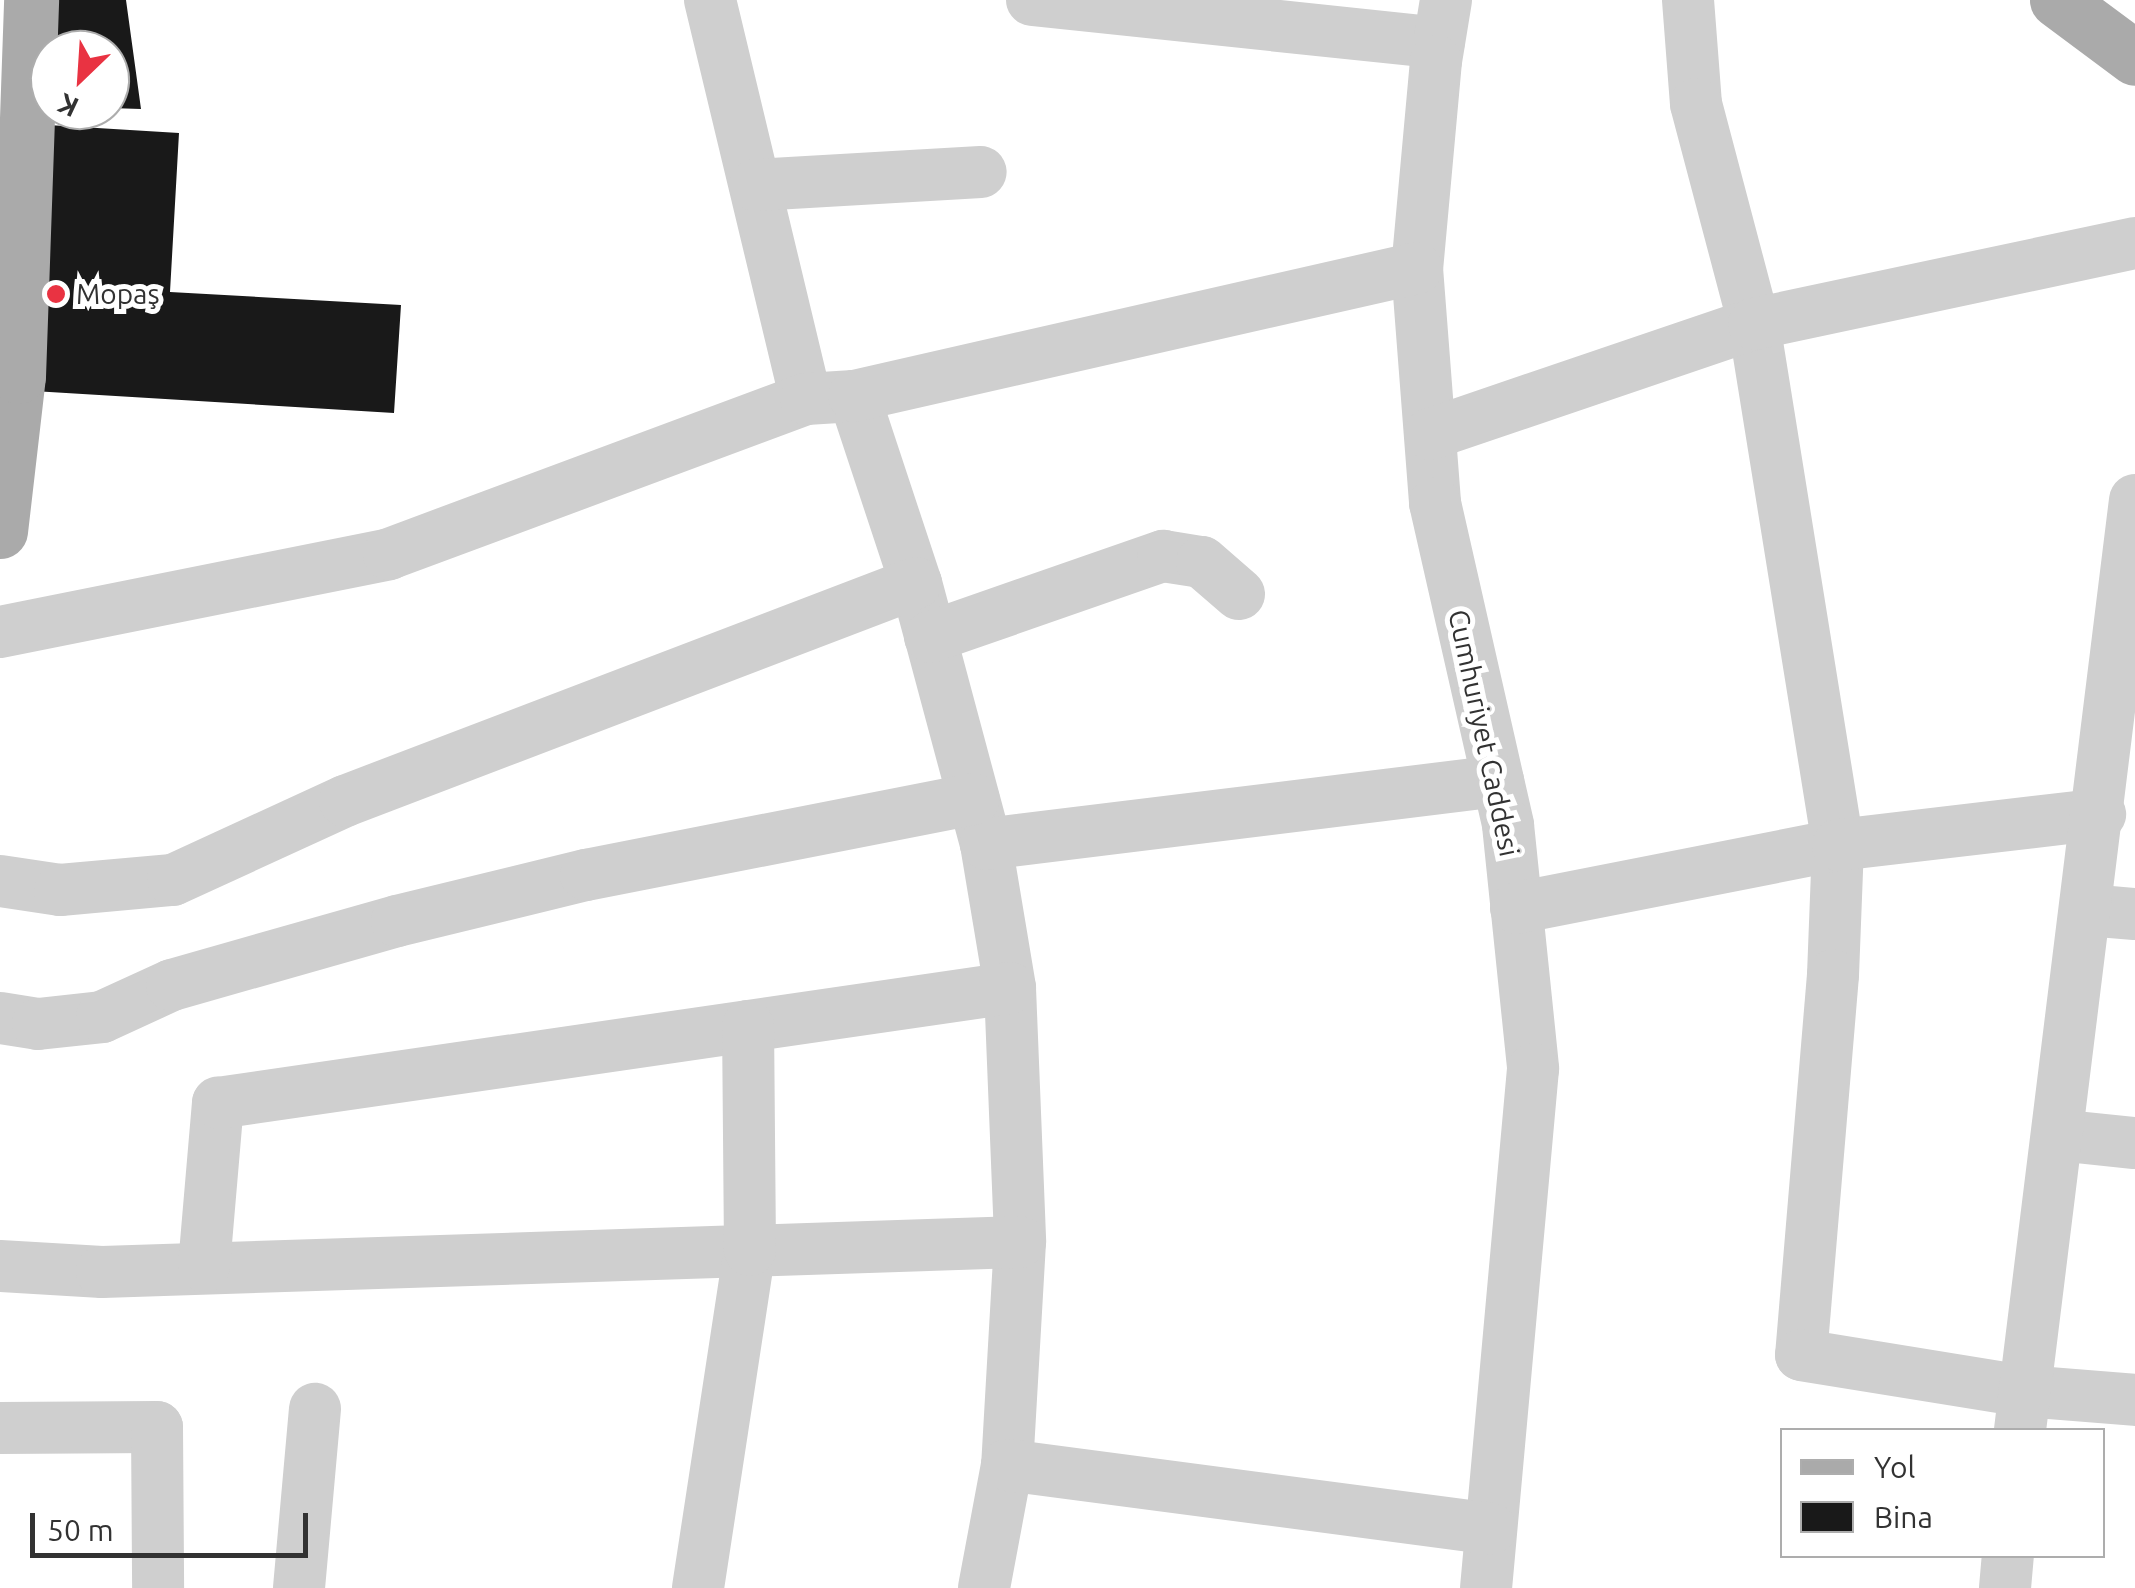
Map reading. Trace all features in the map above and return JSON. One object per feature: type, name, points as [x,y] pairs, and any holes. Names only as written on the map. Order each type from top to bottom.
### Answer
[{"type":"main road","points":[[0,531],[18,376],[30,0]]},
{"type":"main road","points":[[2056,0],[2135,58]]},
{"type":"street","points":[[710,0],[755,184],[830,398],[916,583],[980,822],[1010,988],[1020,1242],[1007,1465],[984,1588]]},
{"type":"street","points":[[1688,0],[1696,104],[1754,324],[1838,845],[1833,975],[1802,1355],[2022,1411],[2135,1400]]},
{"type":"street","points":[[1060,2],[1443,22]]},
{"type":"street","name":"Cumhuriyet Caddesi","points":[[1443,22],[1417,268],[1430,434],[1436,503],[1508,825],[1532,1068],[1486,1588]]},
{"type":"street","points":[[755,184],[981,172]]},
{"type":"street","points":[[1430,434],[1754,324],[2135,243]]},
{"type":"street","points":[[0,632],[389,554],[830,398],[1417,268]]},
{"type":"street","points":[[2022,1411],[2057,1135],[2111,912],[2100,814],[2135,500]]},
{"type":"street","points":[[930,637],[1163,556],[1202,562],[1239,594]]},
{"type":"street","points":[[0,881],[60,890],[173,880],[345,801],[916,583]]},
{"type":"street","points":[[0,1018],[38,1024],[102,1016],[172,985],[397,921],[586,875],[980,822],[1498,781]]},
{"type":"street","points":[[1516,908],[1838,845],[2100,814]]},
{"type":"street","points":[[204,1266],[218,1103],[1010,988]]},
{"type":"street","points":[[698,1588],[750,1250],[748,1026]]},
{"type":"street","points":[[2057,1135],[2135,1143]]},
{"type":"street","points":[[0,1266],[102,1272],[1020,1242]]},
{"type":"street","points":[[300,1588],[315,1408]]},
{"type":"street","points":[[0,1428],[157,1428],[158,1588]]},
{"type":"street","points":[[1007,1465],[1491,1529]]},
{"type":"street","points":[[2005,1588],[2008,1558]]},
{"type":"building","points":[[44,0],[126,0],[141,109],[130,109],[130,30],[48,30]]},
{"type":"building","points":[[48,130],[179,133],[170,292],[401,305],[394,413],[33,391]]},
{"type":"place","name":"Mopaş","points":[[56,294]]}]
